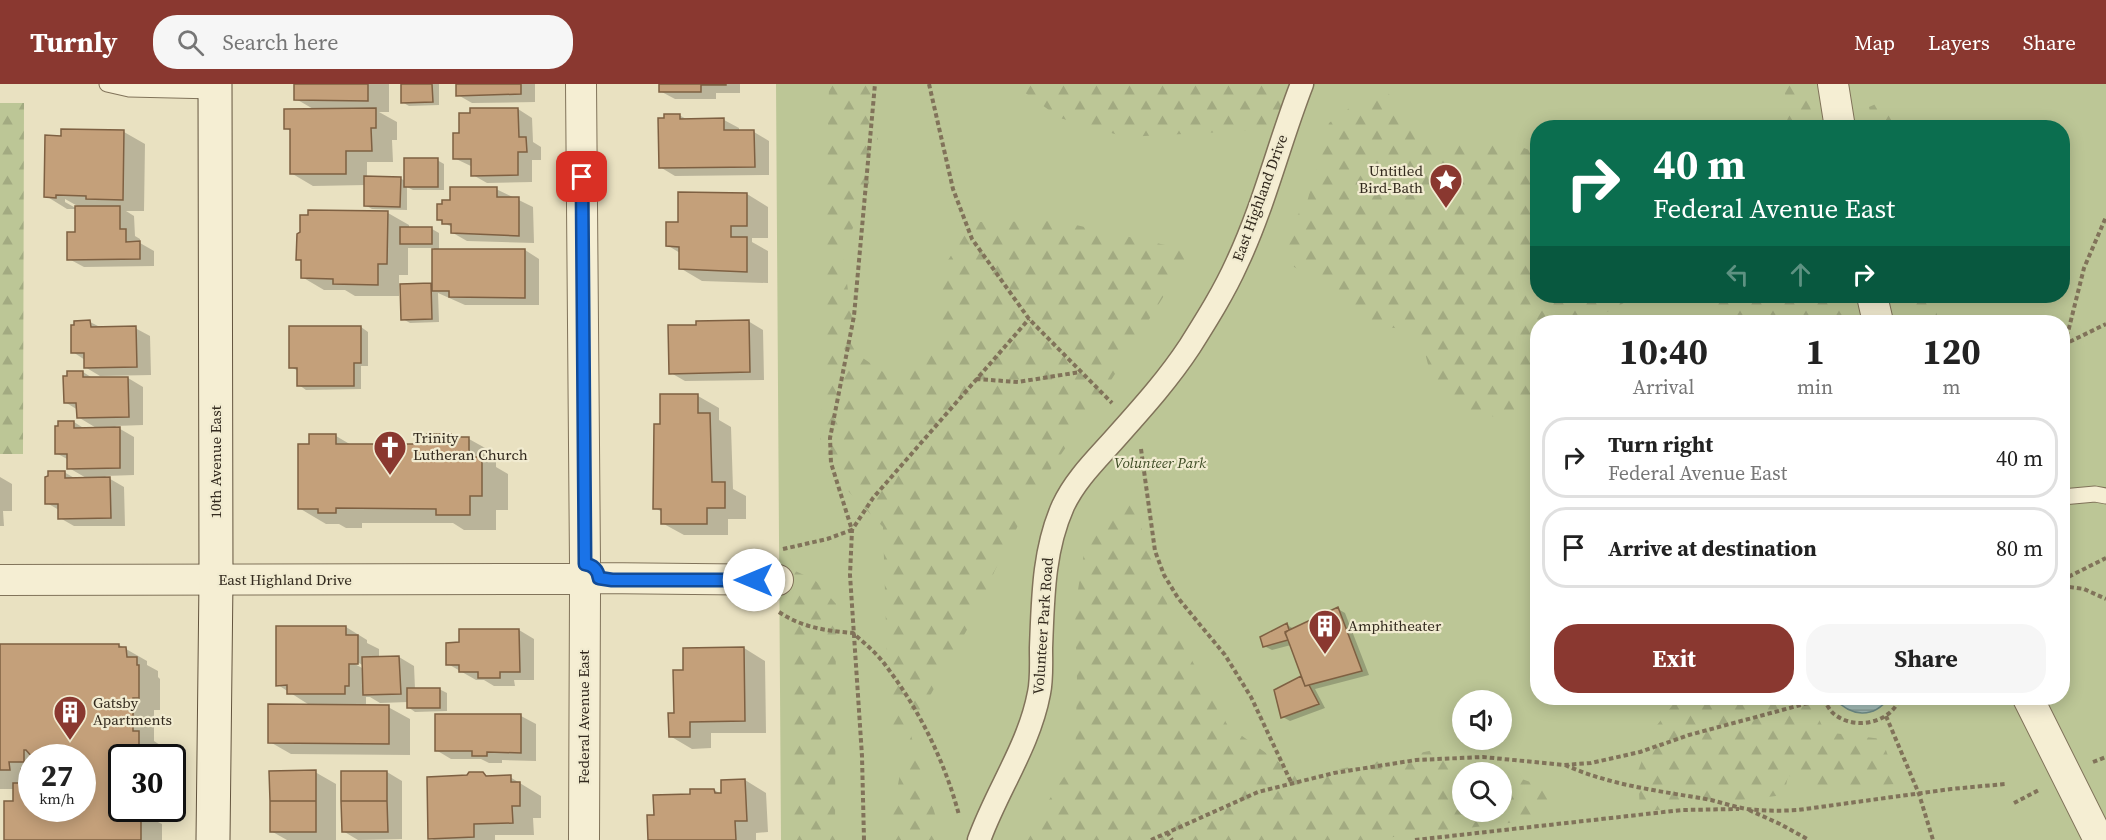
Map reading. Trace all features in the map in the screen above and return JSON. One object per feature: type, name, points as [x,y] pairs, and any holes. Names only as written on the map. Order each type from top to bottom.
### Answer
[{"type":"main road","name":"10th Avenue East","points":[[213,840],[216,580],[215,88]]},
{"type":"street","name":"Federal Avenue East","points":[[581,84],[585,579],[584,840]]},
{"type":"street","name":"East Highland Drive","points":[[1129,426],[1161,387],[1189,347],[1215,307],[1237,264],[1255,220],[1302,84]]},
{"type":"street","points":[[1833,84],[1839,120]]},
{"type":"street","name":"Volunteer Park Road","points":[[979,840],[998,792],[1023,746],[1040,691],[1043,586],[1053,530],[1078,479],[1129,426]]},
{"type":"street","name":"East Highland Drive","points":[[0,580],[778,580]]},
{"type":"street","points":[[2031,705],[2098,840]]},
{"type":"lane","points":[[107,84],[129,89],[215,88]]},
{"type":"lane","points":[[2070,497],[2106,496]]},
{"type":"path","points":[[864,840],[862,756],[849,575],[852,530],[831,464],[830,438],[855,316],[875,84]]},
{"type":"path","points":[[928,84],[953,189],[972,239],[1029,318],[1129,426],[1155,551],[1164,575],[1178,598],[1225,655],[1251,697],[1291,782]]},
{"type":"path","points":[[2070,321],[2084,268],[2106,217]]},
{"type":"path","points":[[778,550],[809,544],[852,530],[873,498],[1029,318]]},
{"type":"path","points":[[2070,341],[2106,324]]},
{"type":"path","points":[[975,380],[1018,382],[1080,372]]},
{"type":"path","points":[[2070,576],[2106,558]]},
{"type":"path","points":[[2070,587],[2084,589],[2106,599]]},
{"type":"path","points":[[776,610],[793,622],[830,632],[853,633],[885,665],[909,701],[945,770],[960,819]]},
{"type":"path","points":[[1151,840],[1258,792],[1334,773],[1416,760],[1483,757],[1564,765],[1591,763],[1640,752],[1689,735],[1798,705]]},
{"type":"path","points":[[1828,705],[1834,714],[1850,722],[1869,723],[1886,716],[1896,705]]},
{"type":"path","points":[[1886,716],[1919,794],[1933,840]]},
{"type":"path","points":[[1564,765],[1588,776],[1641,789],[1713,801],[1745,809],[1809,840]]},
{"type":"path","points":[[1415,840],[1683,810],[1798,810],[2005,784]]},
{"type":"path","points":[[2014,803],[2039,790]]},
{"type":"path","points":[[1167,832],[1172,840]]},
{"type":"green space","name":"Volunteer Park","points":[[776,84],[2106,84],[2106,840],[781,840]]},
{"type":"green space","points":[[829,84],[875,84],[879,156],[843,255],[857,354],[898,382],[942,344],[935,280],[973,222],[1058,221],[1192,251],[1098,401],[1037,489],[995,570],[978,610],[931,694],[908,729],[889,724],[883,527],[820,462]]},
{"type":"green space","points":[[1013,84],[1292,84],[1281,129],[1125,137],[1060,118]]},
{"type":"green space","points":[[1784,84],[1806,84],[1813,120],[1787,120]]},
{"type":"green space","points":[[1381,85],[1406,114],[1441,145],[1504,140],[1530,150],[1530,303],[1624,303],[1597,315],[1530,315],[1530,404],[1507,420],[1456,407],[1429,368],[1419,331],[1378,326],[1313,278],[1289,264],[1289,227],[1307,202],[1329,123]]},
{"type":"green space","points":[[1887,99],[1892,120],[1872,120],[1869,107]]},
{"type":"green space","points":[[0,103],[24,103],[23,454],[0,454]]},
{"type":"green space","points":[[1702,303],[1846,303],[1849,315],[1726,315]]},
{"type":"green space","points":[[1908,303],[1934,303],[1937,315],[1911,315]]},
{"type":"green space","points":[[1131,498],[1178,635],[1228,726],[1300,777],[1439,749],[1475,762],[1452,762],[1452,822],[1512,822],[1512,775],[1563,794],[1525,821],[1369,840],[1023,840],[1075,760],[1077,682],[1075,608],[1089,523]]},
{"type":"green space","points":[[793,570],[815,580],[836,604],[835,840],[789,840]]},
{"type":"green space","points":[[1673,705],[1812,705],[1825,732],[1882,739],[1898,784],[1818,790],[1814,778],[1788,776],[1784,795],[1640,812],[1638,771],[1654,729]]},
{"type":"green space","points":[[909,729],[941,834],[940,840],[887,840]]},
{"type":"water","points":[[1842,705],[1883,705],[1876,710],[1862,713]]},
{"type":"building","points":[[294,84],[368,84],[368,101],[294,100]]},
{"type":"building","points":[[401,84],[432,84],[433,102],[401,103]]},
{"type":"building","points":[[456,84],[521,84],[521,94],[456,96]]},
{"type":"building","points":[[659,84],[726,85],[701,85],[701,92],[659,92]]},
{"type":"building","points":[[376,108],[376,128],[371,128],[372,151],[346,151],[346,174],[290,174],[290,129],[284,129],[284,109]]},
{"type":"building","points":[[470,108],[518,108],[519,137],[526,137],[527,152],[518,152],[518,175],[471,176],[471,159],[453,159],[453,133],[459,133],[459,113],[470,113]]},
{"type":"building","points":[[664,114],[680,114],[680,119],[724,118],[724,130],[754,130],[755,167],[659,168],[658,118],[664,118]]},
{"type":"building","points":[[61,129],[124,130],[123,200],[86,199],[86,196],[44,197],[45,135],[61,136]]},
{"type":"building","points":[[404,158],[438,158],[438,187],[404,187]]},
{"type":"building","points":[[364,176],[401,177],[400,207],[364,206]]},
{"type":"building","points":[[450,187],[497,187],[497,197],[519,197],[519,236],[451,233],[451,224],[442,224],[442,220],[437,220],[437,204],[442,204],[442,200],[450,200]]},
{"type":"building","points":[[678,192],[747,193],[747,226],[731,226],[731,237],[747,237],[747,272],[679,269],[679,247],[666,246],[666,222],[678,222]]},
{"type":"building","points":[[75,206],[120,206],[120,229],[126,229],[126,242],[140,241],[140,259],[67,260],[67,232],[75,232]]},
{"type":"building","points":[[308,210],[388,211],[387,264],[378,264],[378,285],[333,284],[333,279],[301,278],[301,260],[296,260],[297,234],[300,232],[300,215],[308,215]]},
{"type":"building","points":[[400,227],[432,227],[432,244],[400,244]]},
{"type":"building","points":[[432,249],[525,249],[525,298],[449,297],[449,291],[432,291]]},
{"type":"building","points":[[431,283],[432,319],[401,320],[400,284]]},
{"type":"building","points":[[90,320],[91,327],[136,326],[137,367],[84,368],[84,353],[71,353],[71,325],[74,325],[74,321]]},
{"type":"building","points":[[749,320],[750,372],[669,374],[668,325],[696,325],[696,321]]},
{"type":"building","points":[[289,326],[361,326],[361,363],[354,363],[354,386],[297,386],[297,368],[289,368]]},
{"type":"building","points":[[67,371],[83,371],[83,377],[128,377],[129,417],[77,418],[76,403],[64,403],[63,376],[67,376]]},
{"type":"building","points":[[660,394],[698,394],[698,413],[710,413],[712,482],[725,482],[725,508],[707,508],[707,524],[661,524],[661,509],[653,509],[654,424],[660,424]]},
{"type":"building","points":[[58,421],[74,421],[74,428],[120,427],[120,468],[67,469],[67,454],[55,454],[55,426],[58,426]]},
{"type":"building","name":"Trinity Lutheran Church","points":[[309,434],[336,434],[336,444],[427,444],[427,434],[469,437],[469,457],[482,457],[482,496],[470,496],[470,515],[436,515],[436,509],[336,508],[336,513],[318,513],[318,509],[298,509],[298,444],[309,444]]},
{"type":"building","points":[[48,471],[65,471],[65,478],[110,477],[111,518],[58,519],[58,504],[45,504],[45,477],[48,476]]},
{"type":"building","name":"Amphitheater","points":[[1338,607],[1362,671],[1305,686],[1285,632]]},
{"type":"building","points":[[1287,623],[1289,630],[1285,633],[1288,640],[1263,647],[1260,637]]},
{"type":"building","points":[[276,626],[346,626],[346,635],[358,635],[358,664],[349,664],[349,686],[345,686],[345,694],[287,694],[287,685],[276,686]]},
{"type":"building","points":[[459,629],[519,629],[520,672],[500,672],[500,678],[478,678],[478,672],[459,672],[459,665],[446,665],[446,643],[459,642]]},
{"type":"building","name":"Gatsby Apartments","points":[[0,644],[119,644],[119,647],[126,647],[127,657],[137,657],[139,698],[133,698],[133,731],[139,731],[139,744],[108,744],[108,822],[141,822],[141,840],[4,840],[4,801],[13,801],[13,783],[18,783],[18,822],[96,822],[96,744],[18,744],[18,762],[9,762],[10,770],[0,770]]},
{"type":"building","points":[[744,647],[745,721],[690,722],[690,737],[669,737],[668,713],[674,713],[673,670],[683,670],[683,648]]},
{"type":"building","points":[[399,656],[401,694],[363,695],[362,657]]},
{"type":"building","points":[[1301,676],[1305,686],[1309,685],[1319,704],[1281,718],[1274,690]]},
{"type":"building","points":[[407,688],[440,688],[440,708],[407,708]]},
{"type":"building","points":[[268,704],[389,705],[389,744],[268,743]]},
{"type":"building","points":[[435,714],[521,714],[521,753],[487,752],[487,756],[472,756],[472,751],[435,751]]},
{"type":"building","points":[[316,770],[316,801],[270,801],[269,771]]},
{"type":"building","points":[[341,771],[387,771],[387,801],[341,801]]},
{"type":"building","points":[[469,772],[483,772],[486,776],[511,775],[511,782],[520,782],[520,806],[512,806],[513,823],[474,824],[474,837],[428,839],[427,777],[467,775]]},
{"type":"building","points":[[745,779],[747,821],[735,821],[736,840],[648,840],[647,815],[654,815],[653,795],[690,794],[690,789],[714,789],[715,793],[721,793],[721,780]]},
{"type":"building","points":[[270,801],[316,801],[316,832],[270,832]]},
{"type":"building","points":[[341,801],[387,801],[388,832],[342,832]]},
{"type":"place","name":"Untitled Bird-Bath","points":[[1446,209]]},
{"type":"place","name":"Trinity Lutheran Church","points":[[390,476]]},
{"type":"place","name":"Amphitheater","points":[[1325,655]]},
{"type":"place","name":"Gatsby Apartments","points":[[70,741]]},
{"type":"route","points":[[582,177],[585,564],[597,570],[599,578],[612,580],[754,580]]}]
